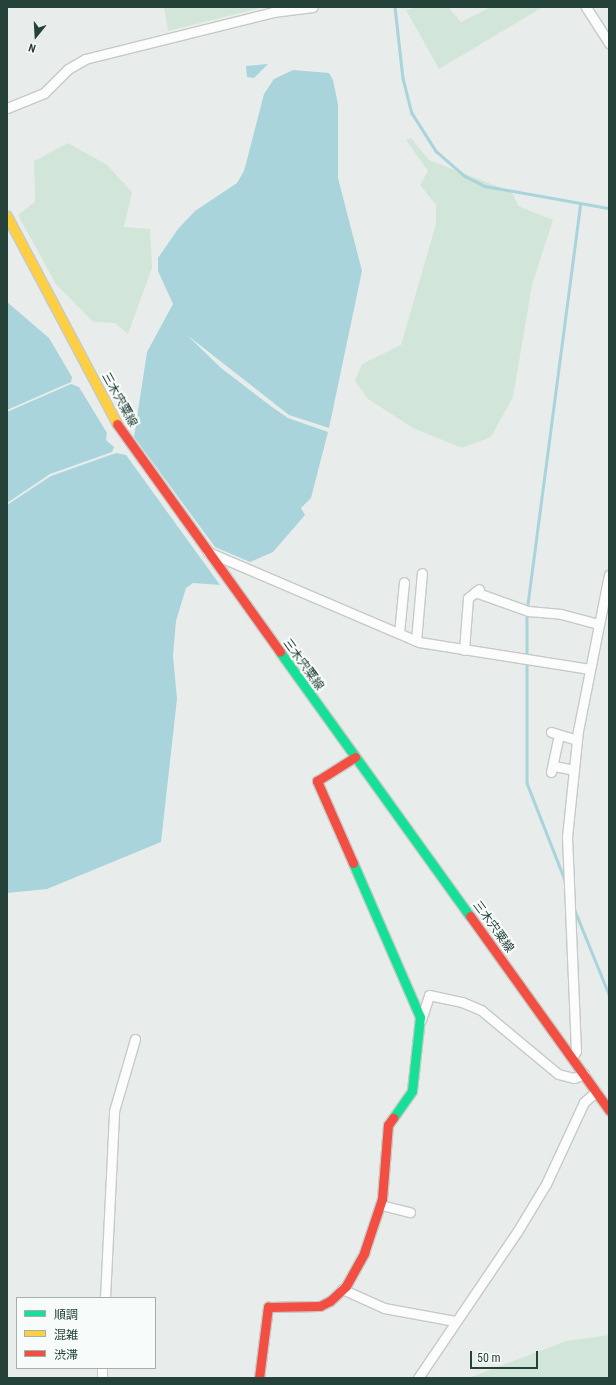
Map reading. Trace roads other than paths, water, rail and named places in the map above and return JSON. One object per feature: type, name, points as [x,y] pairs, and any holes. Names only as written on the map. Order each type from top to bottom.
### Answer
[{"type":"main road","name":"三木宍粟線","points":[[7,216],[118,426],[609,1110]]},
{"type":"main road","points":[[259,1378],[268,1307],[320,1306],[342,1290],[364,1252],[381,1205],[388,1125],[412,1091],[420,1020],[316,780],[355,757]]},
{"type":"street","points":[[7,108],[44,93],[68,69],[85,59],[273,12],[313,7]]},
{"type":"street","points":[[586,7],[609,43]]},
{"type":"street","points":[[207,552],[416,641],[464,650],[590,669]]},
{"type":"street","points":[[416,641],[422,573]]},
{"type":"street","points":[[572,1057],[576,1051],[567,837],[577,740],[609,575]]},
{"type":"street","points":[[399,633],[404,582]]},
{"type":"street","points":[[464,650],[465,612],[468,598],[478,590],[528,610],[546,611],[599,624]]},
{"type":"street","points":[[574,770],[552,769],[555,734],[577,740]]},
{"type":"street","points":[[420,1020],[429,995],[462,1002],[481,1010],[558,1074],[574,1078],[584,1074]]},
{"type":"street","points":[[105,1297],[114,1111],[134,1039]]},
{"type":"street","points":[[418,1378],[455,1321],[518,1232],[546,1184],[584,1102],[596,1092]]},
{"type":"street","points":[[381,1205],[410,1212]]},
{"type":"street","points":[[342,1290],[384,1308],[455,1321]]},
{"type":"water","points":[[268,64],[254,78],[247,77],[246,66]]},
{"type":"water","points":[[293,70],[329,73],[333,80],[338,104],[338,178],[362,271],[329,428],[289,415],[187,335],[221,368],[272,407],[288,418],[328,432],[311,498],[301,508],[305,515],[273,552],[250,562],[215,547],[134,437],[147,352],[173,304],[158,271],[158,258],[178,229],[195,211],[237,183],[244,171],[264,94],[274,79]]},
{"type":"water","points":[[7,302],[49,338],[72,377],[71,382],[7,410]]},
{"type":"water","points":[[71,384],[79,387],[107,433],[106,440],[114,447],[112,452],[50,474],[7,503],[7,412]]},
{"type":"water","points":[[116,453],[126,455],[220,585],[193,583],[186,588],[176,621],[173,655],[177,699],[161,842],[47,889],[7,893],[7,505],[51,476]]},
{"type":"waterway","points":[[395,7],[403,78],[412,113],[436,151],[465,176],[485,186],[609,208]]},
{"type":"waterway","points":[[527,608],[580,204]]},
{"type":"waterway","points":[[527,613],[527,783],[565,880]]},
{"type":"waterway","points":[[574,908],[609,994]]}]
